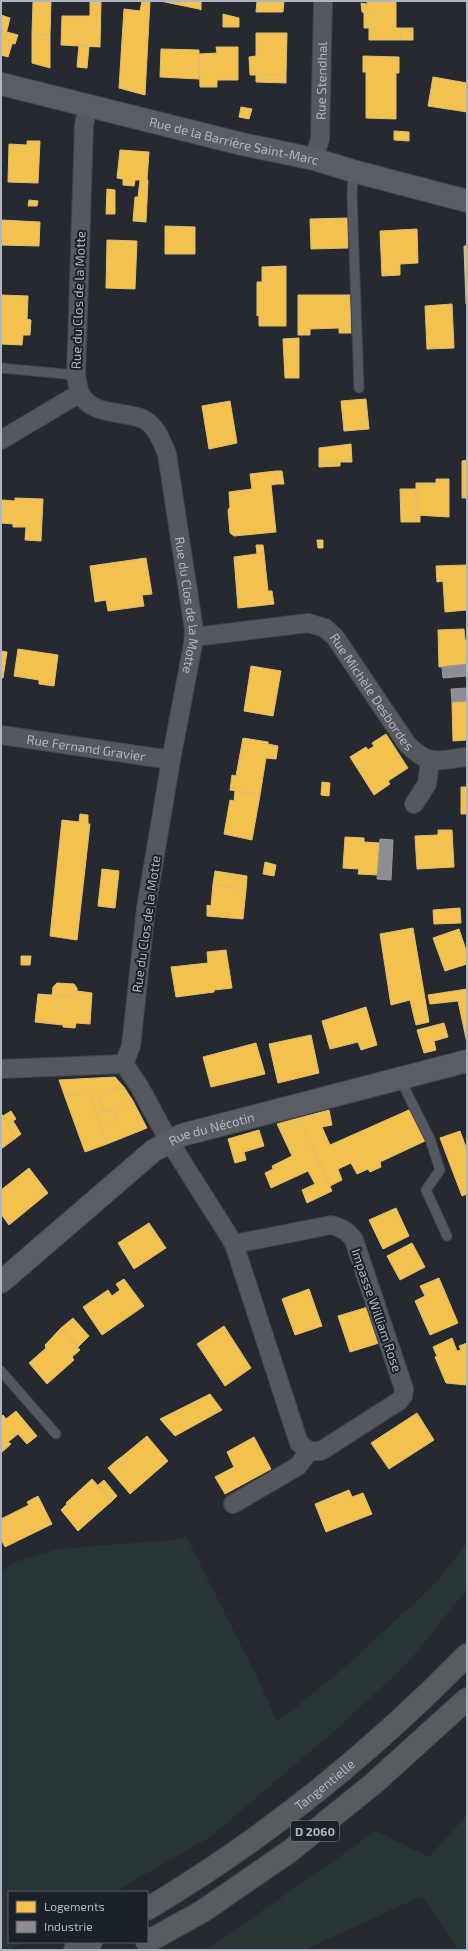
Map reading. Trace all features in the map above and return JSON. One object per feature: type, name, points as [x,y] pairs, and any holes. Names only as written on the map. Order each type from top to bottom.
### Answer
[{"type":"main road","name":"Tangentielle","points":[[148,1908],[184,1887],[269,1830],[361,1756],[467,1655]]},
{"type":"main road","name":"D 2060","points":[[148,1941],[203,1911],[290,1851],[373,1784],[467,1699]]},
{"type":"main road","points":[[75,1950],[89,1943]]},
{"type":"main road","name":"D 2060","points":[[132,1950],[145,1943]]},
{"type":"street","name":"Rue Stendhal","points":[[314,159],[320,139],[323,1]]},
{"type":"street","name":"Rue de la Barrière Saint-Marc","points":[[1,84],[242,144],[314,159],[353,171],[467,201]]},
{"type":"street","name":"Rue du Clos de la Motte","points":[[88,105],[84,125],[76,375],[80,393],[89,403],[99,410],[144,419],[159,434],[167,454],[194,637],[146,908],[131,1046],[124,1064]]},
{"type":"street","points":[[1,440],[80,393]]},
{"type":"street","name":"Rue Michèle Desbordes","points":[[194,637],[308,624],[325,628],[335,636],[407,744],[419,756],[430,761]]},
{"type":"street","name":"Rue Fernand Gravier","points":[[1,735],[171,760]]},
{"type":"street","points":[[414,804],[427,784],[430,761],[467,757]]},
{"type":"street","name":"Rue du Nécotin","points":[[1,1282],[153,1151],[169,1141],[182,1135],[467,1061]]},
{"type":"street","points":[[1,1069],[124,1064],[139,1086],[169,1141],[234,1244],[299,1443],[309,1451],[298,1466],[233,1504]]},
{"type":"street","name":"Impasse William Rose","points":[[234,1244],[331,1224],[339,1226],[350,1234],[354,1240],[404,1389],[403,1396],[399,1401],[321,1450],[309,1451]]},
{"type":"lane","points":[[353,171],[352,197],[359,388]]},
{"type":"lane","points":[[1,368],[76,375]]},
{"type":"lane","points":[[400,1079],[430,1139],[440,1170],[426,1190],[447,1236]]},
{"type":"lane","points":[[1,1371],[56,1434]]},
{"type":"shaded area","points":[[186,1536],[260,1683],[277,1722],[343,1669],[436,1583],[467,1543],[467,1589],[407,1664],[330,1735],[210,1837],[116,1891],[8,1891],[8,1943],[23,1943],[7,1950],[1,1950],[1,1571],[18,1561],[56,1549],[174,1540]]},
{"type":"shaded area","points":[[467,1815],[467,1950],[459,1950],[422,1896],[304,1950],[206,1950],[376,1831],[429,1857]]},
{"type":"building: Logements","points":[[33,1],[51,1],[50,35],[32,34]]},
{"type":"building: Logements","points":[[142,1],[150,1],[145,95],[119,88],[124,9],[140,11]]},
{"type":"building: Logements","points":[[160,1],[201,1],[201,10],[199,9]]},
{"type":"building: Logements","points":[[257,1],[284,1],[283,12],[256,12]]},
{"type":"building: Logements","points":[[367,1],[396,1],[396,28],[400,28],[401,40],[369,40],[369,28],[364,28],[364,12],[368,13]]},
{"type":"building: Logements","points":[[90,2],[101,2],[100,47],[61,45],[62,16],[90,16]]},
{"type":"building: Logements","points":[[361,3],[367,4],[368,13],[362,12]]},
{"type":"building: Logements","points":[[223,14],[239,18],[239,27],[223,27]]},
{"type":"building: Logements","points":[[1,15],[10,18],[4,42],[12,44],[8,57],[1,55]]},
{"type":"building: Logements","points":[[400,28],[413,28],[413,40],[401,40]]},
{"type":"building: Logements","points":[[7,32],[18,35],[15,44],[4,42]]},
{"type":"building: Logements","points":[[256,33],[287,33],[286,75],[250,75],[249,57],[256,56]]},
{"type":"building: Logements","points":[[32,34],[50,35],[50,68],[32,63]]},
{"type":"building: Logements","points":[[79,45],[89,46],[87,68],[77,67]]},
{"type":"building: Logements","points":[[216,47],[238,47],[238,80],[217,80],[217,87],[200,87],[199,54],[217,53]]},
{"type":"building: Logements","points":[[161,49],[199,50],[199,79],[160,77]]},
{"type":"building: Logements","points":[[363,56],[399,57],[399,73],[396,73],[396,119],[366,118],[366,72],[363,72]]},
{"type":"building: Logements","points":[[256,75],[286,75],[286,83],[256,82]]},
{"type":"building: Logements","points":[[433,77],[467,83],[467,112],[428,106]]},
{"type":"building: Logements","points":[[241,107],[252,109],[249,119],[239,117]]},
{"type":"building: Logements","points":[[394,131],[409,132],[409,141],[394,140]]},
{"type":"building: Logements","points":[[27,141],[40,141],[38,183],[8,182],[9,144],[27,145]]},
{"type":"building: Logements","points":[[120,150],[149,152],[147,180],[135,180],[134,186],[123,185],[123,179],[117,178]]},
{"type":"building: Logements","points":[[140,180],[148,180],[146,222],[133,221],[135,197],[138,197]]},
{"type":"building: Logements","points":[[107,189],[115,190],[115,214],[106,214]]},
{"type":"building: Logements","points":[[29,200],[38,201],[37,206],[28,206]]},
{"type":"building: Logements","points":[[348,218],[348,248],[311,249],[310,219]]},
{"type":"building: Logements","points":[[1,220],[40,222],[39,246],[1,245]]},
{"type":"building: Logements","points":[[165,226],[195,227],[195,254],[165,254]]},
{"type":"building: Logements","points":[[417,229],[418,263],[400,264],[400,275],[382,276],[380,231]]},
{"type":"building: Logements","points":[[107,240],[137,241],[135,289],[106,288]]},
{"type":"building: Logements","points":[[464,246],[467,246],[467,304],[466,304]]},
{"type":"building: Logements","points":[[286,266],[286,326],[259,326],[259,315],[257,316],[257,282],[262,282],[262,267]]},
{"type":"building: Logements","points":[[1,295],[28,296],[27,319],[31,320],[30,335],[23,335],[22,345],[1,344]]},
{"type":"building: Logements","points":[[298,295],[350,295],[351,333],[339,333],[339,328],[310,329],[310,335],[298,335]]},
{"type":"building: Logements","points":[[452,304],[454,348],[427,349],[425,306]]},
{"type":"building: Logements","points":[[299,338],[299,378],[285,378],[283,339]]},
{"type":"building: Logements","points":[[366,399],[369,429],[344,431],[341,401]]},
{"type":"building: Logements","points":[[230,401],[237,443],[209,449],[202,406]]},
{"type":"building: Logements","points":[[351,444],[352,462],[319,462],[319,448]]},
{"type":"building: Logements","points":[[467,460],[467,498],[462,498],[462,461]]},
{"type":"building: Logements","points":[[319,462],[340,462],[340,466],[319,467]]},
{"type":"building: Logements","points":[[276,471],[277,484],[271,485],[276,532],[234,536],[230,533],[228,510],[230,507],[229,492],[252,489],[250,474]]},
{"type":"building: Logements","points":[[276,471],[282,471],[284,484],[277,484]]},
{"type":"building: Logements","points":[[436,479],[449,479],[449,517],[416,515],[416,483],[436,483]]},
{"type":"building: Logements","points":[[400,489],[416,489],[416,515],[420,515],[420,522],[401,522]]},
{"type":"building: Logements","points":[[15,498],[43,499],[41,541],[25,540],[26,527],[13,527],[13,524],[1,523],[2,500],[15,501]]},
{"type":"building: Logements","points":[[317,540],[323,540],[323,548],[318,548]]},
{"type":"building: Logements","points":[[256,545],[263,545],[264,553],[257,554]]},
{"type":"building: Logements","points":[[264,553],[268,591],[272,591],[274,604],[238,608],[234,557]]},
{"type":"building: Logements","points":[[146,558],[152,594],[142,595],[144,606],[108,611],[106,600],[95,602],[90,566]]},
{"type":"building: Logements","points":[[467,565],[467,610],[445,612],[443,581],[437,582],[436,566]]},
{"type":"building: Logements","points":[[464,629],[465,640],[467,640],[467,664],[439,667],[438,630]]},
{"type":"building: Logements","points":[[18,649],[58,655],[54,686],[39,684],[39,680],[14,676]]},
{"type":"building: Logements","points":[[1,651],[7,652],[3,678],[1,678]]},
{"type":"building: Logements","points":[[251,666],[281,671],[273,716],[244,711]]},
{"type":"building: Logements","points":[[467,701],[467,740],[453,741],[452,702]]},
{"type":"building: Logements","points":[[386,734],[408,768],[388,781],[390,784],[374,795],[350,757],[366,747],[368,750],[374,746],[372,743]]},
{"type":"building: Logements","points":[[243,738],[268,742],[268,744],[278,746],[276,759],[266,758],[260,795],[230,790],[232,775],[236,776]]},
{"type":"building: Logements","points":[[322,782],[330,783],[329,796],[321,795]]},
{"type":"building: Logements","points":[[461,787],[467,787],[467,814],[461,814]]},
{"type":"building: Logements","points":[[235,791],[260,795],[252,840],[224,834],[230,800],[234,801]]},
{"type":"building: Logements","points":[[80,814],[88,815],[88,824],[90,824],[77,940],[50,936],[62,820],[79,822]]},
{"type":"building: Logements","points":[[438,830],[452,830],[454,867],[417,869],[415,836],[438,835]]},
{"type":"building: Logements","points":[[345,837],[364,838],[364,842],[380,843],[378,875],[358,874],[359,869],[343,868]]},
{"type":"building: Logements","points":[[265,862],[276,865],[274,876],[263,874]]},
{"type":"building: Logements","points":[[102,869],[119,871],[115,908],[98,906]]},
{"type":"building: Logements","points":[[215,871],[247,876],[246,890],[213,884]]},
{"type":"building: Logements","points":[[213,884],[246,890],[243,919],[207,916],[207,905],[211,906]]},
{"type":"building: Logements","points":[[460,908],[461,923],[434,924],[433,910]]},
{"type":"building: Logements","points":[[413,928],[429,1022],[416,1025],[410,1000],[391,1005],[380,934]]},
{"type":"building: Logements","points":[[459,929],[467,953],[467,964],[445,971],[433,938]]},
{"type":"building: Logements","points":[[226,950],[232,988],[176,997],[171,967],[208,963],[207,952]]},
{"type":"building: Logements","points":[[21,956],[31,956],[30,965],[21,965]]},
{"type":"building: Logements","points":[[57,983],[74,984],[77,988],[77,997],[52,995],[53,987]]},
{"type":"building: Logements","points":[[467,989],[467,1043],[458,1001],[430,1004],[428,995]]},
{"type":"building: Logements","points":[[77,991],[92,993],[90,1024],[76,1023],[75,1028],[35,1022],[38,994],[77,997]]},
{"type":"building: Logements","points":[[366,1007],[377,1045],[361,1050],[358,1042],[330,1049],[322,1021]]},
{"type":"building: Logements","points":[[444,1023],[448,1037],[434,1041],[436,1050],[424,1053],[417,1030]]},
{"type":"building: Logements","points":[[311,1035],[319,1073],[278,1083],[269,1044]]},
{"type":"building: Logements","points":[[256,1043],[265,1074],[211,1087],[203,1057]]},
{"type":"building: Logements","points":[[115,1077],[124,1087],[99,1096],[104,1112],[97,1115],[88,1090],[65,1097],[59,1080]]},
{"type":"building: Logements","points":[[124,1087],[133,1101],[104,1112],[99,1096]]},
{"type":"building: Logements","points":[[88,1090],[107,1144],[85,1152],[65,1097]]},
{"type":"building: Logements","points":[[133,1101],[147,1128],[107,1144],[101,1127],[118,1121],[114,1108]]},
{"type":"building: Logements","points":[[114,1108],[118,1121],[101,1127],[97,1115]]},
{"type":"building: Logements","points":[[411,1109],[425,1141],[380,1162],[381,1167],[370,1172],[368,1169],[357,1174],[351,1163],[338,1169],[342,1180],[330,1186],[299,1118],[329,1110],[332,1125],[322,1127],[330,1145]]},
{"type":"building: Logements","points":[[11,1111],[16,1119],[8,1124],[3,1116]]},
{"type":"building: Logements","points":[[1,1113],[16,1138],[1,1149]]},
{"type":"building: Logements","points":[[299,1118],[332,1191],[307,1203],[302,1190],[315,1184],[308,1171],[271,1188],[265,1173],[273,1169],[272,1166],[292,1156],[277,1124]]},
{"type":"building: Logements","points":[[13,1121],[21,1134],[16,1138],[8,1124]]},
{"type":"building: Logements","points":[[259,1130],[264,1146],[244,1152],[246,1160],[235,1163],[228,1139]]},
{"type":"building: Logements","points":[[460,1131],[467,1150],[467,1194],[462,1196],[440,1138]]},
{"type":"building: Logements","points":[[29,1168],[48,1193],[9,1225],[1,1214],[1,1190]]},
{"type":"building: Logements","points":[[396,1208],[409,1236],[383,1249],[369,1220]]},
{"type":"building: Logements","points":[[149,1223],[166,1248],[134,1269],[118,1243]]},
{"type":"building: Logements","points":[[412,1243],[425,1267],[400,1280],[387,1256]]},
{"type":"building: Logements","points":[[439,1278],[458,1323],[430,1335],[415,1301],[425,1296],[420,1286]]},
{"type":"building: Logements","points":[[124,1279],[144,1306],[102,1335],[83,1307],[108,1290],[112,1296],[120,1290],[116,1284]]},
{"type":"building: Logements","points":[[309,1289],[322,1326],[295,1335],[282,1299]]},
{"type":"building: Logements","points":[[368,1307],[379,1343],[350,1352],[338,1316]]},
{"type":"building: Logements","points":[[73,1318],[89,1336],[78,1347],[61,1328]]},
{"type":"building: Logements","points":[[224,1326],[251,1368],[225,1386],[197,1344]]},
{"type":"building: Logements","points":[[61,1328],[80,1350],[72,1357],[74,1360],[47,1384],[29,1363],[46,1348],[45,1345]]},
{"type":"building: Logements","points":[[452,1338],[457,1351],[461,1350],[459,1346],[467,1343],[467,1385],[446,1383],[435,1357],[437,1356],[433,1347]]},
{"type":"building: Logements","points":[[210,1394],[222,1410],[175,1436],[160,1419]]},
{"type":"building: Logements","points":[[16,1411],[37,1436],[27,1444],[18,1434],[8,1442],[11,1444],[1,1453],[1,1417],[3,1415],[6,1419]]},
{"type":"building: Logements","points":[[417,1413],[434,1440],[389,1469],[371,1443]]},
{"type":"building: Logements","points":[[147,1436],[168,1461],[130,1494],[108,1468],[116,1461],[121,1467],[128,1461],[124,1455]]},
{"type":"building: Logements","points":[[254,1437],[271,1469],[225,1494],[215,1477],[234,1467],[227,1452]]},
{"type":"building: Logements","points":[[124,1455],[128,1461],[121,1467],[116,1461]]},
{"type":"building: Logements","points":[[92,1479],[112,1501],[78,1531],[61,1510],[67,1504],[66,1503]]},
{"type":"building: Logements","points":[[104,1480],[117,1496],[112,1501],[98,1485]]},
{"type":"building: Logements","points":[[349,1490],[352,1497],[363,1493],[372,1514],[326,1532],[315,1504]]},
{"type":"building: Logements","points":[[38,1496],[52,1524],[5,1547],[1,1539],[1,1519],[29,1505],[27,1502]]},
{"type":"building: Industrie","points":[[467,664],[467,676],[443,678],[442,667]]},
{"type":"building: Industrie","points":[[467,688],[467,701],[452,702],[451,689]]},
{"type":"building: Industrie","points":[[380,839],[393,840],[391,880],[377,879]]}]
